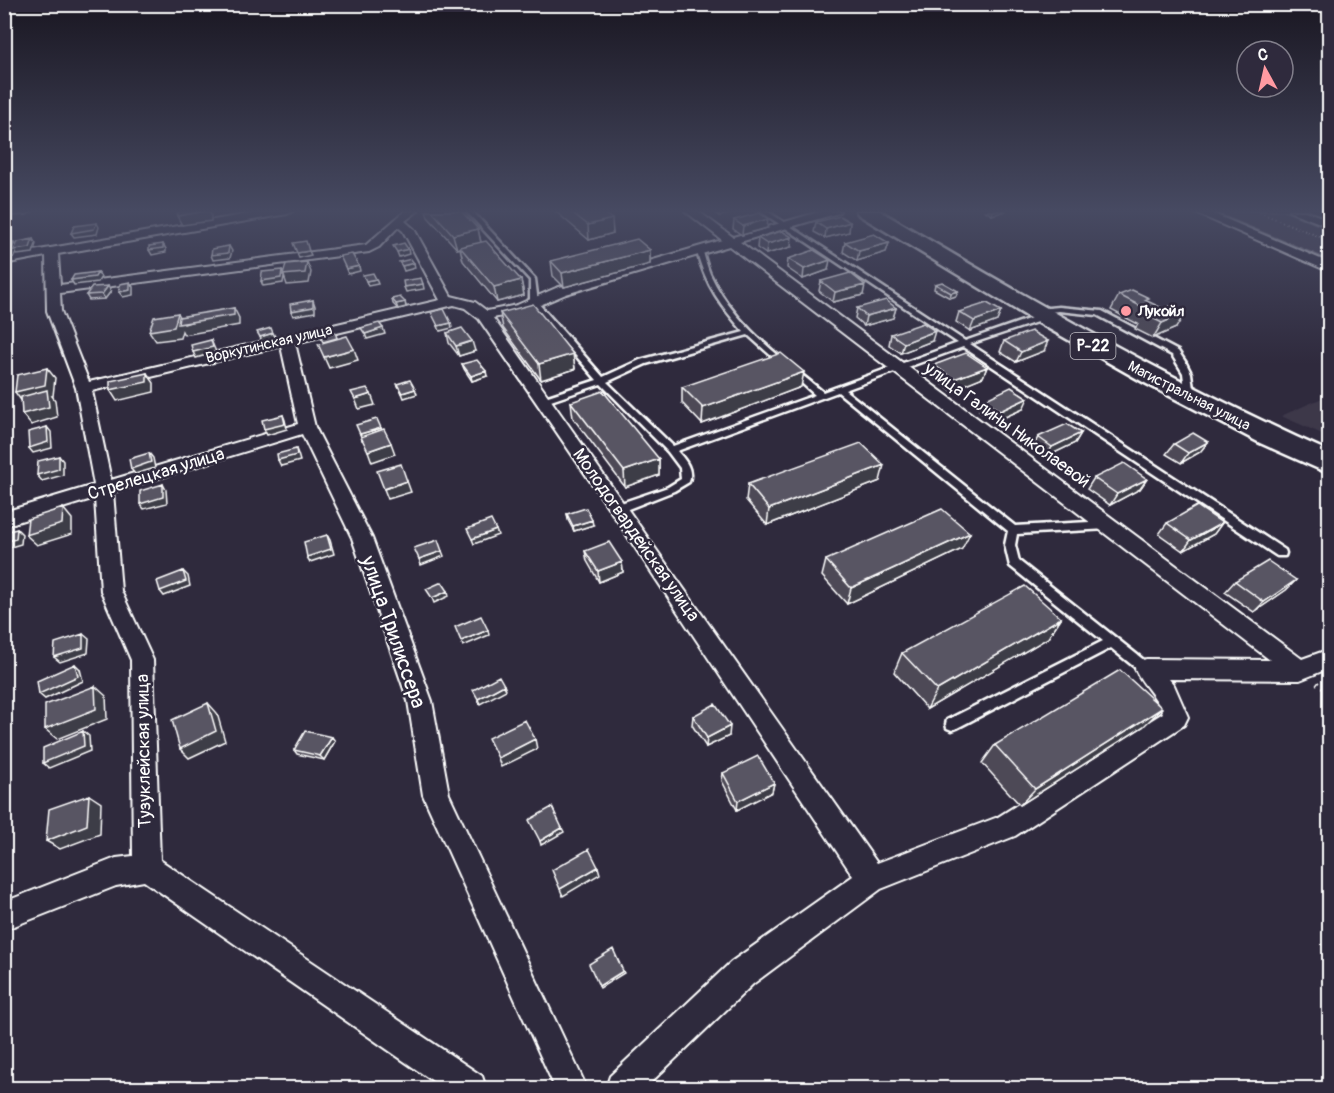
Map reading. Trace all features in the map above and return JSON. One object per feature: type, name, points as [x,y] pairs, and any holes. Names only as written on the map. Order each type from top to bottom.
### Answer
[{"type":"highway","name":"Магистральная улица","points":[[952,262],[1092,345],[1272,439],[1329,464]]},
{"type":"street","name":"Тузуклейская улица","points":[[53,262],[54,311],[84,388],[104,490],[111,591],[142,660],[147,867]]},
{"type":"street","points":[[54,290],[264,262]]},
{"type":"street","name":"Молодогвардейская улица","points":[[426,262],[446,299],[470,305],[484,316],[619,508],[872,879]]},
{"type":"street","points":[[484,316],[534,303],[561,291],[664,262]]},
{"type":"street","name":"улица Галины Николаевой","points":[[759,262],[1300,670]]},
{"type":"street","points":[[1315,262],[1329,268]]},
{"type":"street","name":"Воркутинская улица","points":[[84,388],[454,301]]},
{"type":"street","name":"улица Трилиссера","points":[[287,340],[307,427],[362,538],[420,701],[436,795],[571,1089]]},
{"type":"street","name":"Стрелецкая улица","points":[[4,519],[307,427]]},
{"type":"street","points":[[1146,669],[1300,670],[1329,658]]},
{"type":"street","points":[[622,1089],[742,974],[872,879],[1006,827],[1176,717],[1166,692],[1146,669]]},
{"type":"street","points":[[4,916],[116,872],[147,867],[470,1089]]},
{"type":"lane","points":[[516,262],[532,280],[534,303],[602,381],[685,467],[686,480],[671,489],[619,508]]},
{"type":"lane","points":[[702,262],[703,269],[713,286],[748,333],[821,396]]},
{"type":"lane","points":[[839,262],[1281,553]]},
{"type":"lane","points":[[671,450],[1039,314]]},
{"type":"lane","points":[[542,401],[602,381],[643,362],[748,333]]},
{"type":"lane","points":[[838,389],[1014,530],[1110,525]]},
{"type":"lane","points":[[1014,530],[1010,545],[1014,563],[1146,669]]},
{"type":"lane","points":[[952,724],[1112,642]]},
{"type":"shaded area","points":[[1329,395],[1329,437],[1281,416]]},
{"type":"building","points":[[307,262],[305,273],[283,275],[286,264]]},
{"type":"building","points":[[343,262],[357,262],[359,266],[346,269]]},
{"type":"building","points":[[399,262],[414,263],[402,266]]},
{"type":"building","points":[[473,262],[505,262],[521,280],[494,287]]},
{"type":"building","points":[[552,262],[604,262],[562,273]]},
{"type":"building","points":[[793,262],[824,262],[804,269]]},
{"type":"building","points":[[282,270],[281,278],[261,281],[262,272]]},
{"type":"building","points":[[98,272],[95,277],[71,280],[74,275]]},
{"type":"building","points":[[373,273],[376,279],[366,281],[363,275]]},
{"type":"building","points":[[850,273],[865,285],[835,292],[821,281]]},
{"type":"building","points":[[421,278],[423,284],[404,287],[403,281]]},
{"type":"building","points":[[130,282],[130,290],[119,292],[120,284]]},
{"type":"building","points":[[942,282],[958,291],[951,293],[935,284]]},
{"type":"building","points":[[108,286],[102,294],[86,295],[92,287]]},
{"type":"building","points":[[1132,290],[1149,298],[1145,300],[1164,309],[1170,306],[1185,313],[1162,323],[1144,314],[1150,311],[1119,295]]},
{"type":"building","points":[[400,297],[405,302],[396,304],[392,299]]},
{"type":"building","points":[[313,300],[313,307],[291,311],[290,304]]},
{"type":"building","points":[[886,300],[896,308],[866,316],[857,308]]},
{"type":"building","points":[[987,303],[1001,311],[974,321],[959,312]]},
{"type":"building","points":[[533,304],[573,354],[539,364],[500,313]]},
{"type":"building","points":[[234,308],[234,315],[178,324],[179,317]]},
{"type":"building","points":[[444,309],[451,323],[438,326],[431,312]]},
{"type":"building","points":[[178,313],[174,327],[149,331],[154,317]]},
{"type":"building","points":[[379,323],[383,328],[365,334],[361,328]]},
{"type":"building","points":[[923,323],[935,331],[904,343],[891,334]]},
{"type":"building","points":[[271,328],[273,333],[260,337],[257,332]]},
{"type":"building","points":[[462,328],[472,341],[456,346],[447,333]]},
{"type":"building","points":[[1031,331],[1048,341],[1021,352],[1004,341]]},
{"type":"building","points":[[335,332],[337,338],[323,342],[320,336]]},
{"type":"building","points":[[347,336],[354,349],[324,357],[318,344]]},
{"type":"building","points":[[211,340],[213,347],[193,352],[191,345]]},
{"type":"building","points":[[781,353],[804,372],[703,408],[682,387]]},
{"type":"building","points":[[966,353],[987,367],[954,379],[934,365]]},
{"type":"building","points":[[477,360],[486,371],[471,376],[462,364]]},
{"type":"building","points":[[47,368],[45,385],[15,392],[17,375]]},
{"type":"building","points":[[147,373],[147,382],[110,390],[110,381]]},
{"type":"building","points":[[410,380],[415,389],[402,393],[397,384]]},
{"type":"building","points":[[1011,387],[1028,398],[1000,411],[984,400]]},
{"type":"building","points":[[367,388],[371,394],[355,399],[351,392]]},
{"type":"building","points":[[47,390],[49,407],[22,414],[21,397]]},
{"type":"building","points":[[603,391],[659,459],[624,471],[571,402]]},
{"type":"building","points":[[283,415],[285,424],[264,429],[262,420]]},
{"type":"building","points":[[377,419],[381,428],[360,434],[356,425]]},
{"type":"building","points":[[1067,424],[1081,433],[1052,447],[1038,437]]},
{"type":"building","points":[[47,427],[48,442],[29,448],[28,432]]},
{"type":"building","points":[[384,429],[391,443],[368,451],[361,437]]},
{"type":"building","points":[[1193,433],[1208,442],[1188,453],[1174,444]]},
{"type":"building","points":[[861,443],[884,465],[769,509],[748,484]]},
{"type":"building","points":[[296,449],[297,455],[278,460],[277,454]]},
{"type":"building","points":[[149,453],[151,462],[131,469],[129,459]]},
{"type":"building","points":[[59,456],[59,469],[37,475],[38,461]]},
{"type":"building","points":[[1124,463],[1147,479],[1117,494],[1094,478]]},
{"type":"building","points":[[401,464],[407,481],[384,489],[377,471]]},
{"type":"building","points":[[163,484],[163,497],[140,504],[140,491]]},
{"type":"building","points":[[1197,506],[1222,523],[1191,540],[1167,523]]},
{"type":"building","points":[[63,508],[62,524],[26,535],[28,519]]},
{"type":"building","points":[[586,508],[592,520],[573,526],[567,514]]},
{"type":"building","points":[[942,509],[970,533],[851,588],[826,560]]},
{"type":"building","points":[[491,520],[496,530],[472,539],[467,529]]},
{"type":"building","points":[[17,529],[16,539],[4,542],[4,532]]},
{"type":"building","points":[[327,535],[331,549],[307,557],[304,542]]},
{"type":"building","points":[[438,540],[442,551],[419,559],[414,548]]},
{"type":"building","points":[[609,542],[622,562],[598,571],[585,551]]},
{"type":"building","points":[[1268,561],[1296,580],[1264,602],[1235,581]]},
{"type":"building","points":[[183,571],[186,581],[160,591],[157,581]]},
{"type":"building","points":[[442,582],[448,591],[432,598],[426,589]]},
{"type":"building","points":[[1025,586],[1061,618],[937,690],[902,653]]},
{"type":"building","points":[[481,616],[488,630],[461,641],[455,627]]},
{"type":"building","points":[[83,634],[83,648],[54,657],[55,643]]},
{"type":"building","points":[[75,664],[78,676],[39,694],[37,681]]},
{"type":"building","points":[[1120,670],[1162,708],[1035,789],[995,745]]},
{"type":"building","points":[[499,676],[504,685],[478,699],[473,690]]},
{"type":"building","points":[[95,686],[96,709],[45,729],[45,705]]},
{"type":"building","points":[[208,703],[216,731],[180,749],[172,720]]},
{"type":"building","points":[[715,704],[730,726],[707,738],[693,716]]},
{"type":"building","points":[[525,720],[535,739],[498,758],[488,738]]},
{"type":"building","points":[[83,731],[84,746],[43,763],[43,748]]},
{"type":"building","points":[[305,731],[332,737],[320,756],[294,750]]},
{"type":"building","points":[[758,756],[774,783],[738,801],[723,773]]},
{"type":"building","points":[[89,795],[87,825],[46,841],[49,809]]},
{"type":"building","points":[[552,807],[562,828],[540,841],[529,820]]},
{"type":"building","points":[[589,849],[598,867],[560,889],[552,870]]},
{"type":"building","points":[[613,949],[623,971],[599,986],[589,964]]},
{"type":"place","name":"Лукойл","points":[[1126,311]]}]
